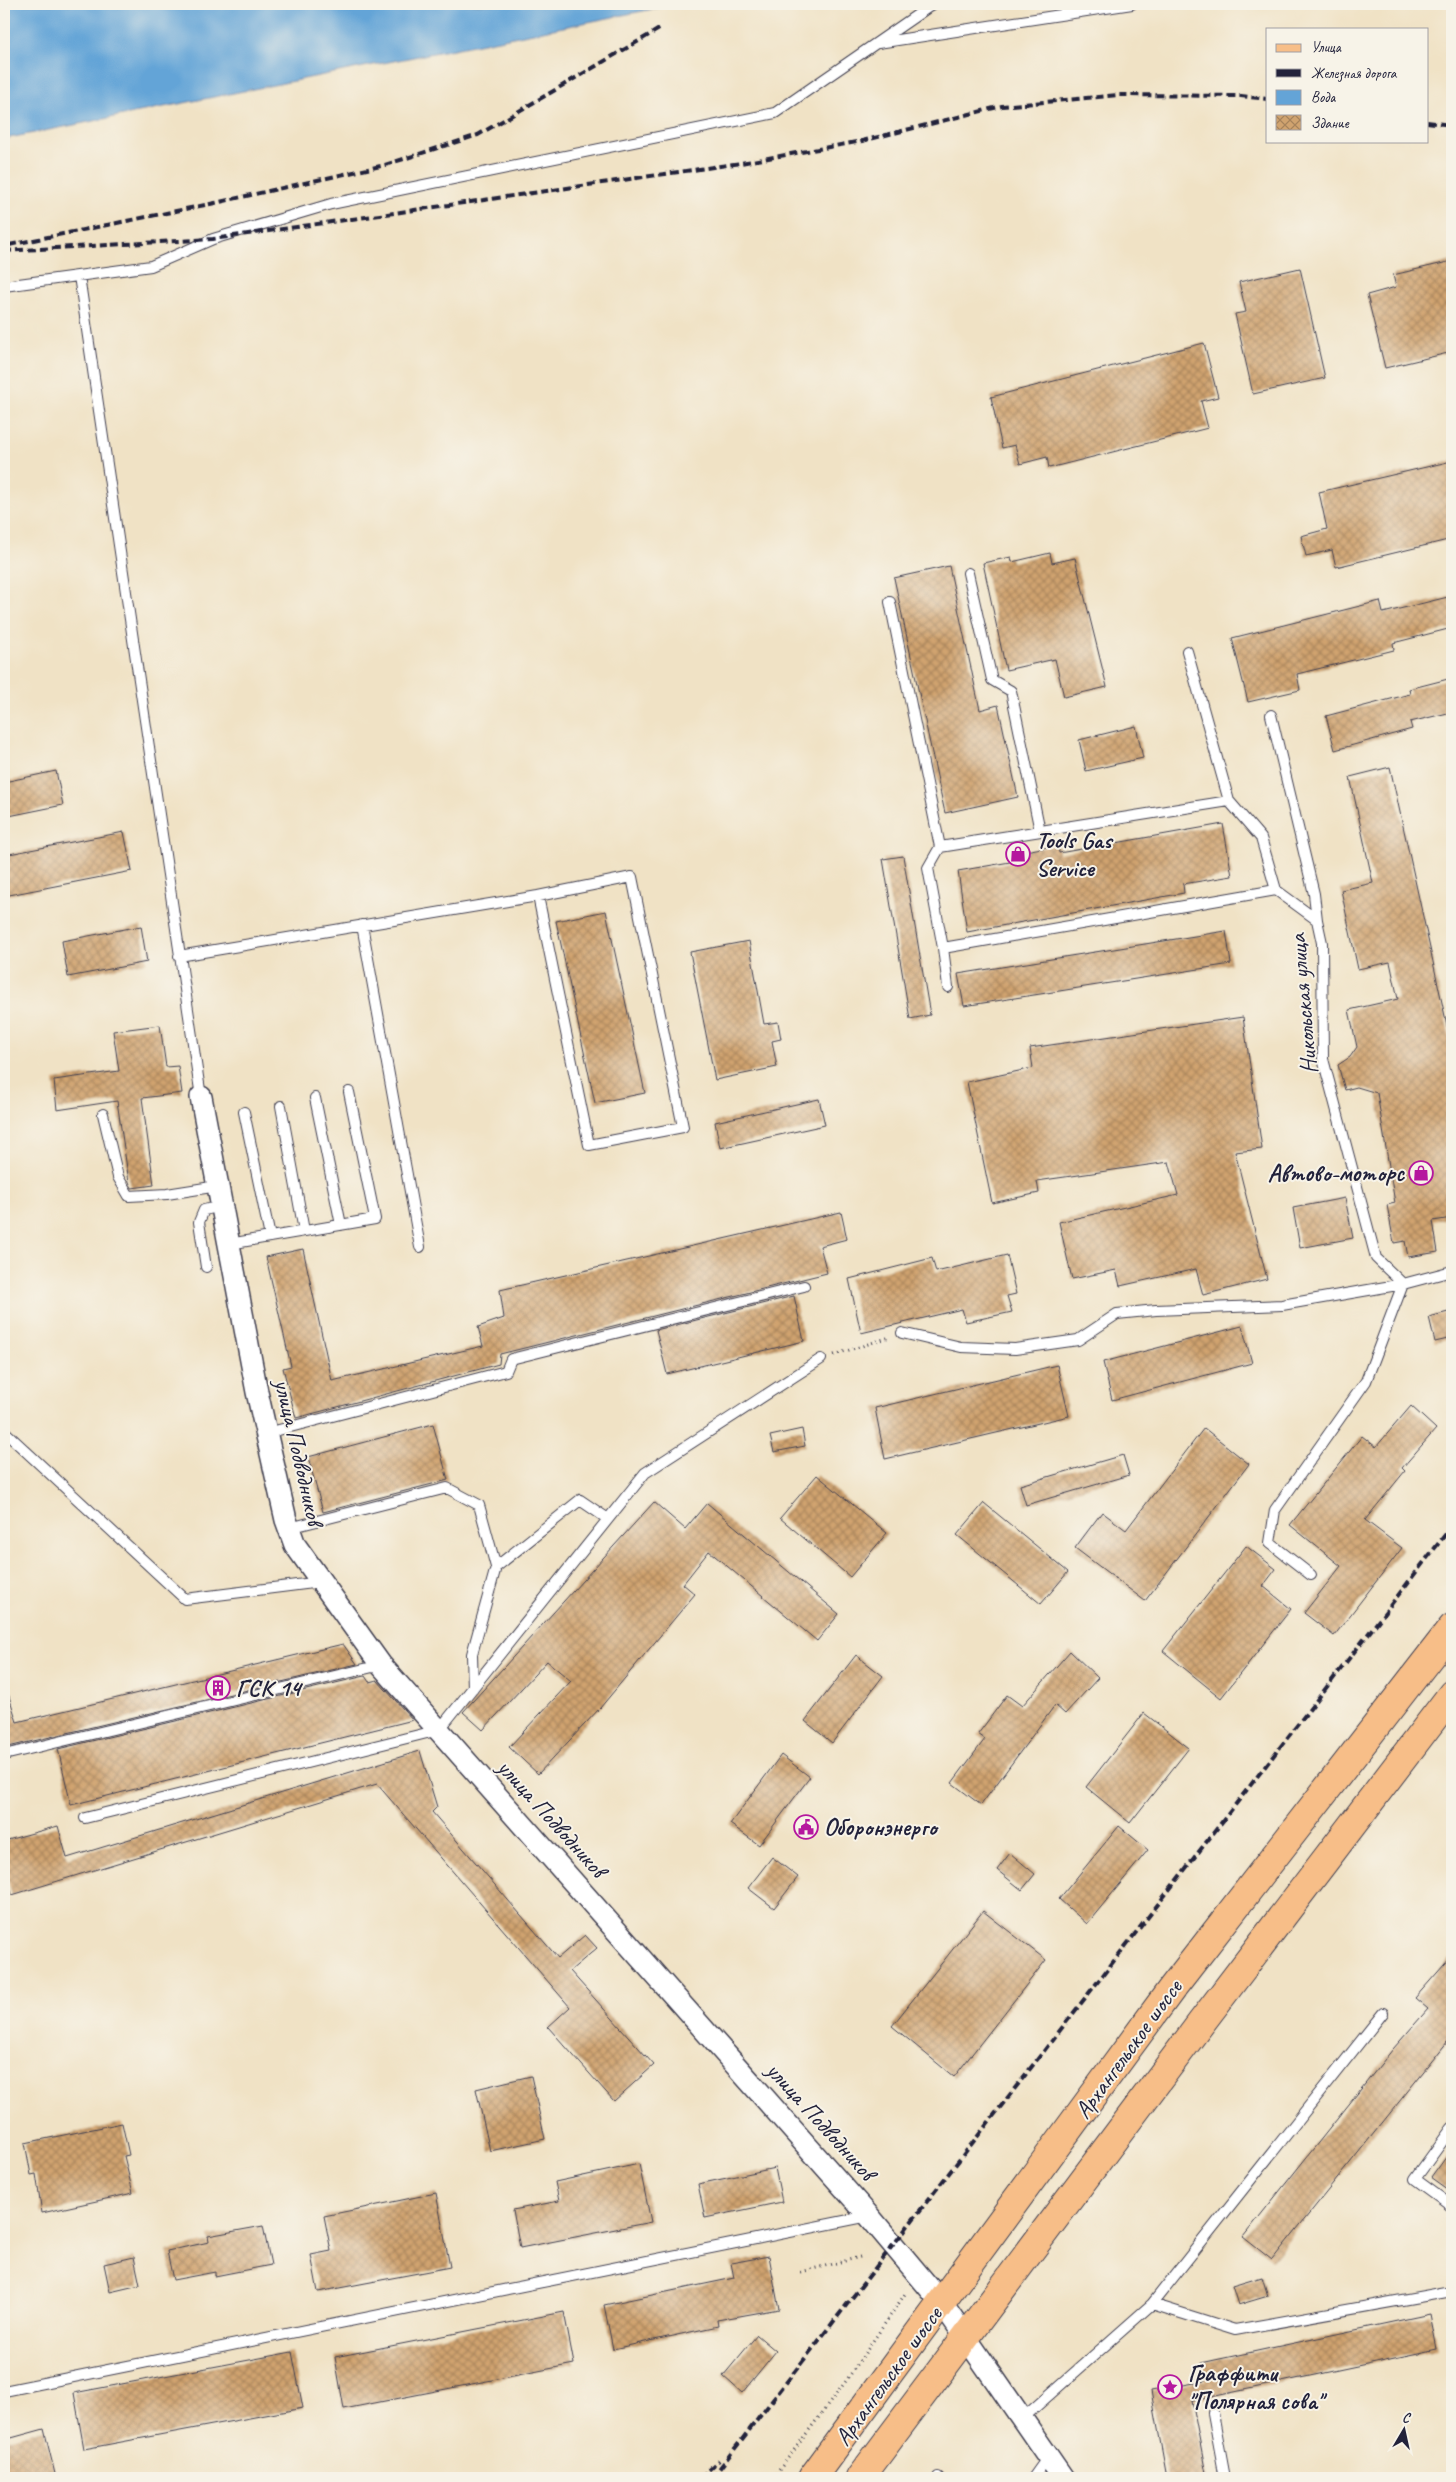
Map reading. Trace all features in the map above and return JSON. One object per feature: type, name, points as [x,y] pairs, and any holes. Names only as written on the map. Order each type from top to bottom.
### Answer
[{"type":"main road","name":"Архангельское шоссе","points":[[812,2478],[1173,1987],[1452,1628]]},
{"type":"main road","name":"Архангельское шоссе","points":[[860,2478],[1201,2023],[1452,1694]]},
{"type":"street","name":"улица Подводников","points":[[201,1097],[267,1433],[289,1528],[295,1545],[381,1665],[869,2216],[942,2303],[1063,2478]]},
{"type":"lane","points":[[4,286],[151,266],[213,239],[331,204],[775,113],[933,4]]},
{"type":"lane","points":[[874,43],[1132,4]]},
{"type":"lane","points":[[79,276],[201,1097]]},
{"type":"lane","points":[[968,573],[992,680],[1011,691],[1040,831]]},
{"type":"lane","points":[[890,602],[940,847],[928,868],[943,948],[948,987]]},
{"type":"lane","points":[[943,948],[1276,890],[1261,838],[1229,801],[1187,651]]},
{"type":"lane","points":[[1271,714],[1314,894],[1317,920]]},
{"type":"lane","points":[[940,847],[1229,801]]},
{"type":"lane","points":[[179,956],[538,896],[632,877],[683,1127],[589,1146],[538,896]]},
{"type":"lane","name":"Никольская улица","points":[[1276,890],[1317,920],[1322,943],[1323,1059],[1376,1258],[1403,1284]]},
{"type":"lane","points":[[362,926],[420,1247]]},
{"type":"lane","points":[[229,1244],[375,1219],[348,1092]]},
{"type":"lane","points":[[315,1098],[341,1225]]},
{"type":"lane","points":[[281,1106],[304,1231]]},
{"type":"lane","points":[[244,1112],[270,1237]]},
{"type":"lane","points":[[103,1114],[118,1177],[129,1196],[167,1194],[220,1196]]},
{"type":"lane","points":[[206,1267],[199,1222],[204,1210],[220,1196]]},
{"type":"lane","points":[[902,1333],[961,1347],[1015,1349],[1078,1340],[1117,1314],[1156,1310],[1282,1305],[1403,1284],[1452,1271]]},
{"type":"lane","points":[[1311,1575],[1270,1543],[1275,1510],[1366,1380],[1403,1284]]},
{"type":"lane","points":[[267,1433],[506,1371],[511,1359],[804,1286]]},
{"type":"lane","points":[[85,1818],[439,1730],[645,1473],[821,1359]]},
{"type":"lane","points":[[4,1431],[185,1599],[321,1582]]},
{"type":"lane","points":[[289,1528],[447,1488],[479,1506],[496,1567],[472,1654],[473,1688]]},
{"type":"lane","points":[[496,1567],[580,1500],[608,1520]]},
{"type":"lane","points":[[4,1755],[381,1665]]},
{"type":"lane","points":[[1022,2419],[1152,2304],[1382,2013]]},
{"type":"lane","points":[[1452,2128],[1415,2179],[1452,2206]]},
{"type":"lane","points":[[4,2391],[869,2216]]},
{"type":"lane","points":[[1152,2304],[1235,2330],[1452,2291]]},
{"type":"lane","points":[[1213,2413],[1225,2478]]},
{"type":"lane","points":[[1033,2478],[1048,2457]]},
{"type":"path","points":[[821,1359],[902,1333]]},
{"type":"path","points":[[801,2272],[864,2256]]},
{"type":"path","points":[[773,2478],[846,2381],[905,2294]]},
{"type":"water","points":[[4,4],[678,4],[4,139]]},
{"type":"building","points":[[1452,261],[1452,352],[1385,368],[1367,295],[1396,287],[1393,275]]},
{"type":"building","points":[[1300,268],[1325,378],[1253,394],[1235,314],[1246,312],[1239,282]]},
{"type":"building","points":[[1204,343],[1218,397],[1201,401],[1208,428],[1049,468],[1047,457],[1020,464],[1015,445],[1002,448],[991,397]]},
{"type":"building","points":[[1452,461],[1452,539],[1336,567],[1332,550],[1306,556],[1301,536],[1327,529],[1319,492]]},
{"type":"building","points":[[1050,553],[1052,563],[1075,558],[1107,687],[1064,697],[1055,659],[1006,670],[983,563],[1011,557],[1012,562]]},
{"type":"building","points":[[949,566],[980,710],[998,705],[1018,797],[945,813],[894,578]]},
{"type":"building","points":[[1452,596],[1452,628],[1393,643],[1394,650],[1297,674],[1300,690],[1248,702],[1232,638],[1380,601],[1383,613]]},
{"type":"building","points":[[1452,678],[1452,712],[1410,722],[1412,729],[1335,750],[1326,716],[1410,694],[1409,689]]},
{"type":"building","points":[[1136,726],[1143,758],[1086,771],[1079,740]]},
{"type":"building","points":[[1390,767],[1452,1048],[1452,1218],[1433,1221],[1438,1252],[1408,1257],[1405,1241],[1394,1243],[1387,1205],[1395,1203],[1377,1093],[1357,1087],[1345,1090],[1338,1065],[1350,1057],[1357,1047],[1349,1010],[1398,999],[1390,962],[1358,969],[1341,890],[1373,883],[1350,777]]},
{"type":"building","points":[[56,771],[63,805],[4,817],[4,782]]},
{"type":"building","points":[[1223,824],[1232,876],[1183,884],[1184,893],[967,932],[958,871],[1010,862],[1009,854],[1058,845],[1059,853]]},
{"type":"building","points":[[124,832],[132,871],[4,896],[4,855]]},
{"type":"building","points":[[903,856],[930,1015],[910,1019],[883,859]]},
{"type":"building","points":[[606,911],[645,1093],[595,1103],[556,921]]},
{"type":"building","points":[[141,926],[147,962],[68,977],[62,941]]},
{"type":"building","points":[[1226,931],[1231,964],[964,1006],[958,974]]},
{"type":"building","points":[[749,941],[764,1024],[778,1022],[781,1039],[772,1041],[777,1067],[715,1080],[690,952]]},
{"type":"building","points":[[1243,1017],[1262,1149],[1235,1152],[1267,1279],[1203,1295],[1196,1269],[1120,1286],[1116,1270],[1072,1279],[1059,1222],[1178,1195],[1169,1162],[1037,1181],[1039,1193],[992,1203],[967,1082],[1033,1068],[1030,1048]]},
{"type":"building","points":[[160,1025],[166,1067],[178,1066],[182,1093],[142,1098],[154,1185],[132,1188],[129,1182],[117,1101],[57,1110],[54,1080],[119,1071],[113,1031]]},
{"type":"building","points":[[819,1099],[825,1125],[720,1148],[715,1122]]},
{"type":"building","points":[[1345,1198],[1353,1238],[1300,1248],[1293,1208]]},
{"type":"building","points":[[841,1212],[847,1239],[820,1246],[827,1273],[500,1354],[499,1364],[296,1418],[283,1368],[291,1366],[266,1257],[303,1249],[332,1381],[483,1346],[478,1327],[504,1318],[500,1290]]},
{"type":"building","points":[[1007,1255],[1016,1294],[1007,1296],[1012,1312],[966,1322],[962,1309],[861,1333],[849,1279],[932,1258],[936,1272]]},
{"type":"building","points":[[794,1296],[804,1341],[667,1374],[656,1330]]},
{"type":"building","points":[[1452,1311],[1452,1338],[1435,1342],[1429,1317]]},
{"type":"building","points":[[1242,1326],[1252,1363],[1112,1400],[1103,1362]]},
{"type":"building","points":[[1057,1365],[1069,1416],[885,1459],[875,1408]]},
{"type":"building","points":[[1411,1406],[1436,1429],[1402,1468],[1405,1471],[1365,1520],[1402,1548],[1334,1636],[1304,1613],[1341,1566],[1290,1525],[1362,1436],[1376,1447]]},
{"type":"building","points":[[433,1424],[448,1480],[323,1512],[308,1457]]},
{"type":"building","points":[[1204,1428],[1249,1464],[1145,1601],[1075,1548],[1102,1512],[1126,1530]]},
{"type":"building","points":[[802,1429],[805,1446],[774,1452],[770,1436]]},
{"type":"building","points":[[1123,1455],[1129,1475],[1026,1505],[1020,1485]]},
{"type":"building","points":[[817,1475],[887,1533],[850,1577],[780,1518]]},
{"type":"building","points":[[654,1502],[685,1529],[707,1503],[839,1614],[817,1641],[709,1551],[683,1584],[695,1594],[600,1708],[538,1774],[509,1747],[571,1681],[547,1661],[483,1730],[463,1712]]},
{"type":"building","points":[[984,1503],[1068,1572],[1041,1604],[957,1535]]},
{"type":"building","points":[[1246,1546],[1276,1569],[1263,1586],[1291,1609],[1221,1698],[1163,1651]]},
{"type":"building","name":"ГСК 14","points":[[343,1644],[357,1664],[4,1748],[4,1690],[7,1690],[17,1722]]},
{"type":"building","points":[[1070,1651],[1098,1678],[1065,1714],[1055,1705],[981,1805],[952,1783],[985,1739],[978,1734],[1007,1695],[1022,1706]]},
{"type":"building","points":[[856,1655],[883,1676],[832,1743],[805,1721]]},
{"type":"building","points":[[365,1676],[369,1682],[377,1680],[413,1720],[71,1805],[58,1749]]},
{"type":"building","points":[[1144,1713],[1189,1748],[1130,1823],[1086,1787]]},
{"type":"building","points":[[420,1751],[437,1807],[432,1812],[558,1958],[585,1935],[597,1948],[570,1971],[654,2065],[614,2101],[548,2027],[570,2007],[377,1784],[12,1895],[4,1866],[4,1841],[58,1826],[67,1858]]},
{"type":"building","points":[[781,1755],[810,1777],[759,1845],[730,1824]]},
{"type":"building","points":[[1119,1826],[1148,1850],[1087,1924],[1059,1899]]},
{"type":"building","points":[[1010,1853],[1035,1874],[1022,1890],[997,1870]]},
{"type":"building","points":[[772,1857],[798,1877],[774,1908],[748,1888]]},
{"type":"building","points":[[983,1911],[1046,1960],[954,2077],[892,2026]]},
{"type":"building","points":[[1452,1956],[1452,2036],[1272,2260],[1243,2237],[1393,2049],[1428,2009],[1415,1998]]},
{"type":"building","points":[[531,2076],[545,2139],[490,2151],[476,2089]]},
{"type":"building","points":[[122,2123],[129,2155],[124,2156],[133,2193],[42,2213],[36,2174],[31,2175],[25,2143]]},
{"type":"building","points":[[1452,2149],[1452,2193],[1431,2178]]},
{"type":"building","points":[[639,2164],[651,2222],[520,2248],[513,2210],[559,2201],[555,2182]]},
{"type":"building","points":[[775,2168],[782,2202],[705,2218],[698,2184]]},
{"type":"building","points":[[436,2193],[450,2267],[318,2292],[311,2255],[331,2251],[324,2216]]},
{"type":"building","points":[[263,2226],[271,2265],[215,2276],[215,2272],[173,2280],[167,2251],[209,2242],[208,2236]]},
{"type":"building","points":[[769,2256],[779,2309],[717,2320],[718,2326],[613,2349],[604,2305],[734,2278],[731,2263]]},
{"type":"building","points":[[134,2257],[140,2285],[110,2292],[104,2264]]},
{"type":"building","points":[[1262,2277],[1268,2296],[1238,2305],[1232,2286]]},
{"type":"building","points":[[564,2312],[574,2364],[344,2409],[335,2357]]},
{"type":"building","points":[[1430,2314],[1437,2349],[1192,2401],[1207,2478],[1167,2478],[1151,2391],[1205,2381],[1201,2363]]},
{"type":"building","points":[[757,2335],[776,2351],[742,2393],[723,2376]]},
{"type":"building","points":[[292,2352],[303,2408],[84,2449],[74,2393]]},
{"type":"building","points":[[44,2429],[56,2478],[4,2478],[4,2440]]},
{"type":"railway","points":[[9,245],[215,203],[385,165],[478,135],[661,28]]},
{"type":"railway","points":[[4,251],[213,239],[741,163],[862,141],[1002,106],[1119,95],[1241,96],[1266,99]]},
{"type":"railway","points":[[1428,122],[1452,125]]},
{"type":"railway","points":[[712,2478],[1452,1526]]},
{"type":"railway","points":[[700,2478],[719,2460]]},
{"type":"place","name":"Tools Gas Service","points":[[1018,854]]},
{"type":"place","name":"Автово-моторс","points":[[1421,1173]]},
{"type":"place","name":"ГСК 14","points":[[218,1688]]},
{"type":"place","name":"Оборонэнерго","points":[[806,1827]]},
{"type":"place","name":"Граффити \"Полярная сова\"","points":[[1170,2387]]}]
